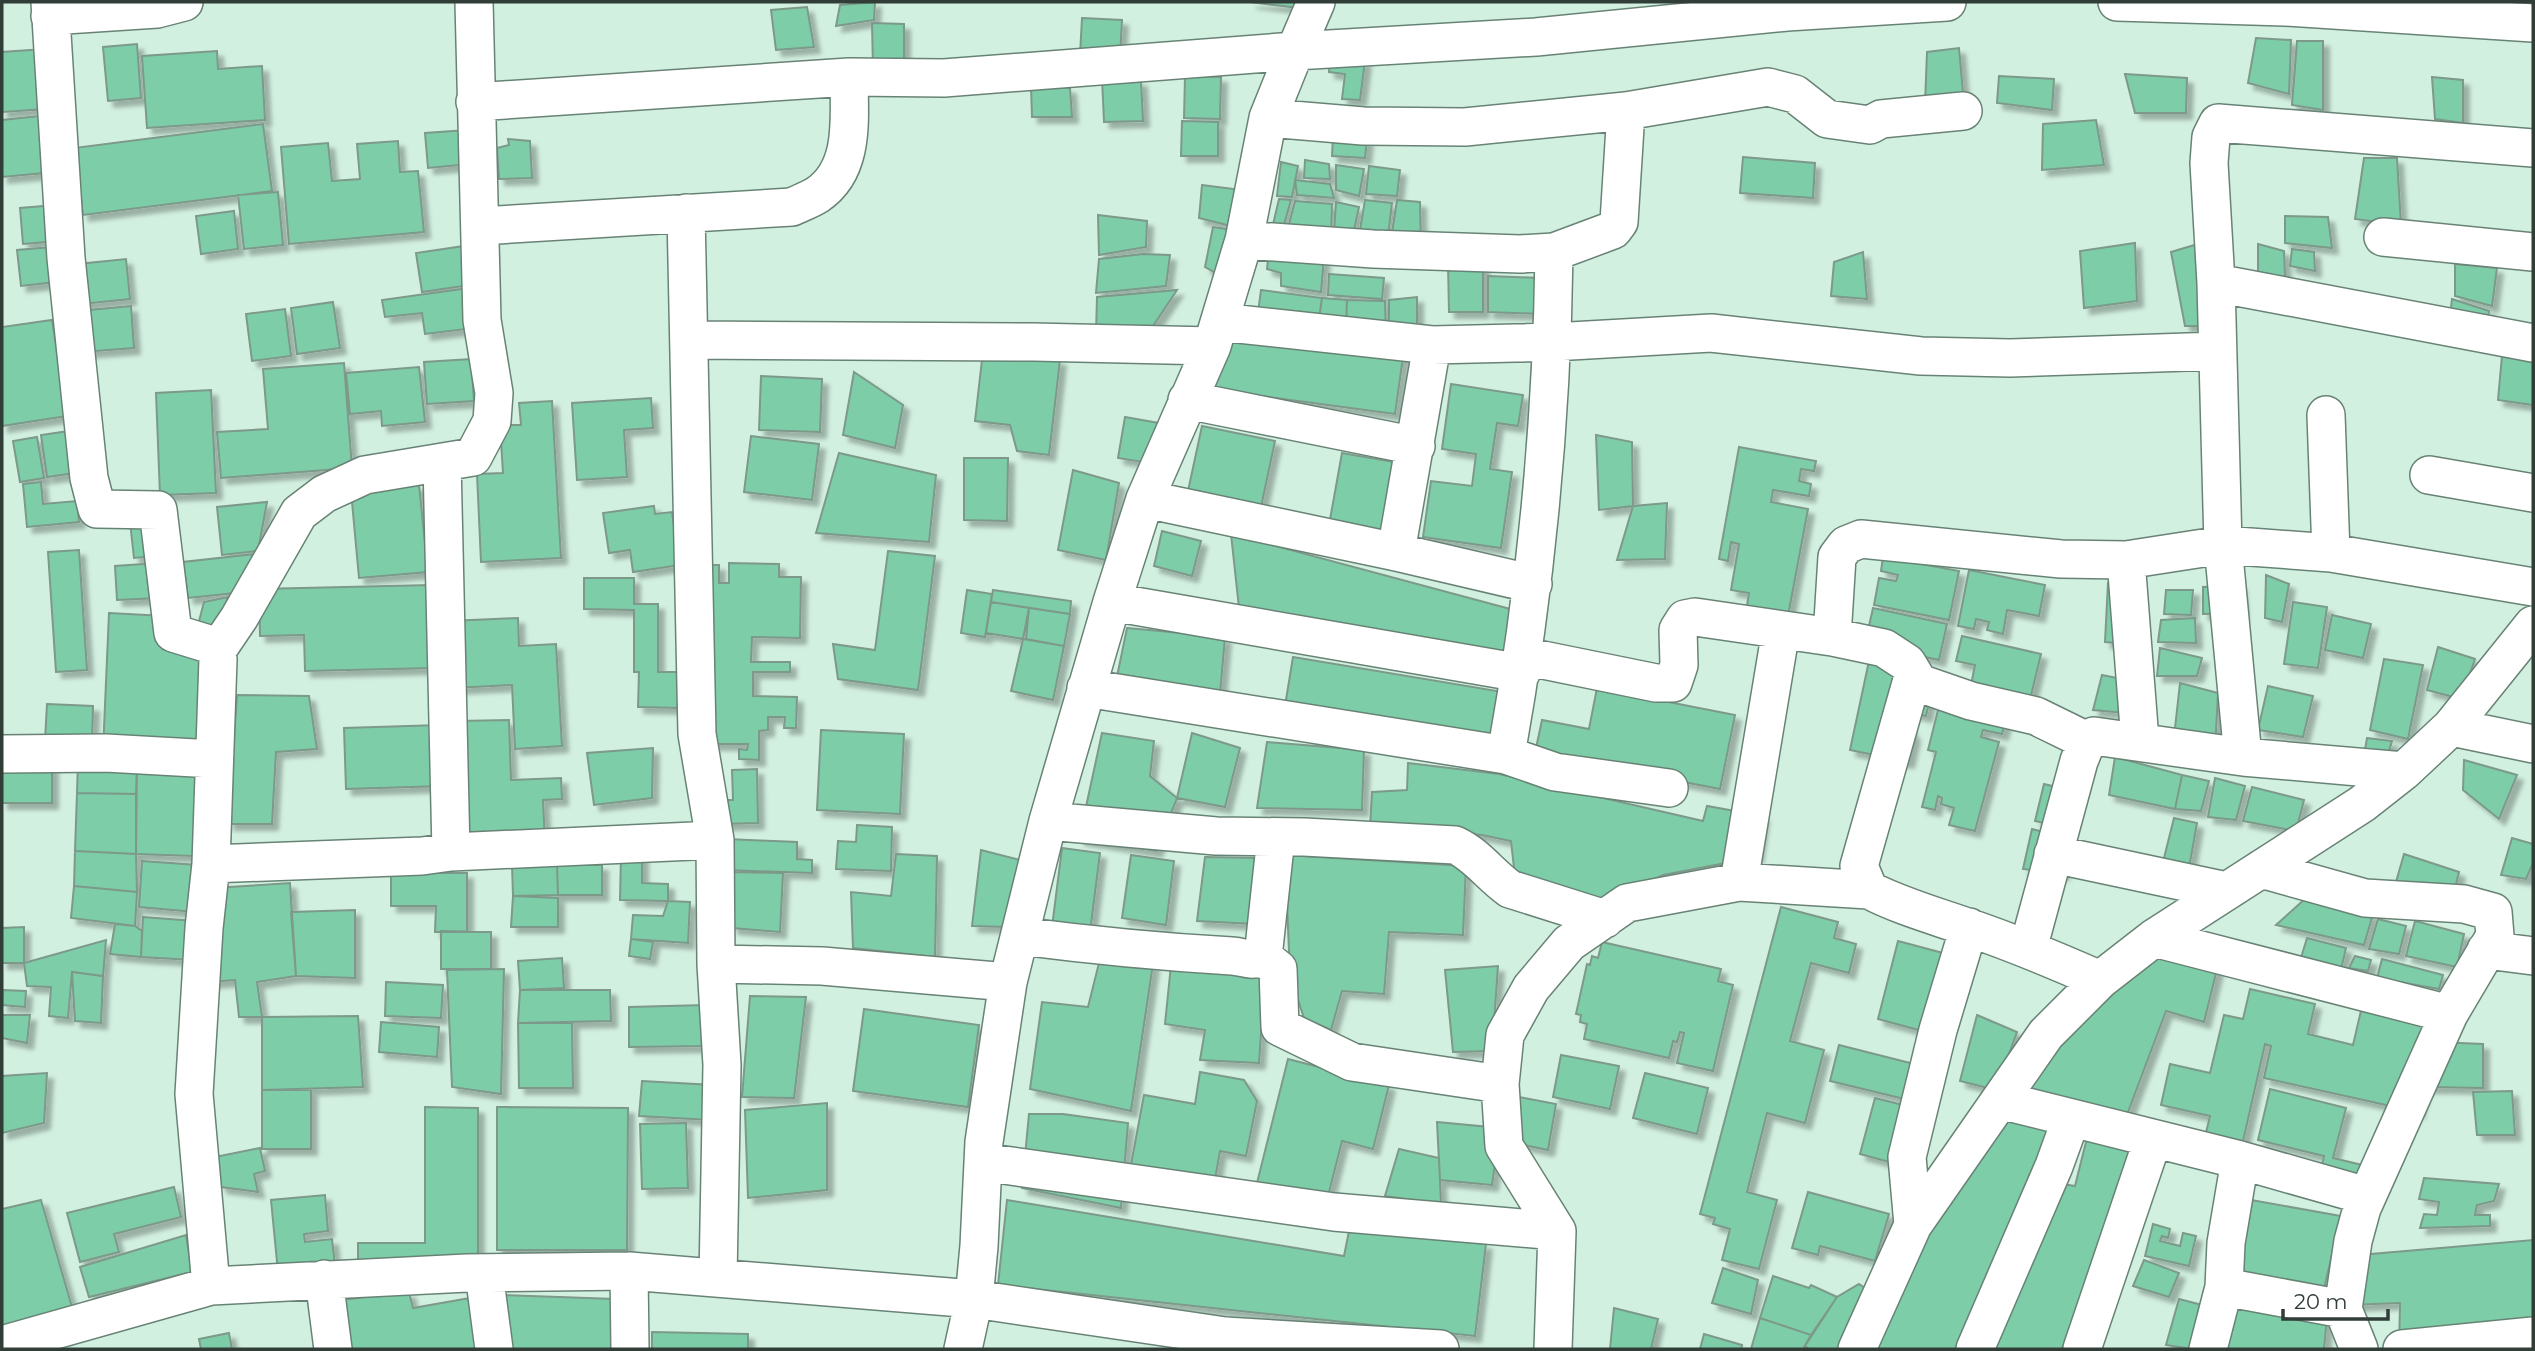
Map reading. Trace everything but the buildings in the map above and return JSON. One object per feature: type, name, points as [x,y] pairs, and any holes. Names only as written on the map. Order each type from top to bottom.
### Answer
[{"type":"street","points":[[184,2],[157,9],[50,9],[70,296],[89,478],[97,509],[158,510],[173,633],[212,645],[218,659],[211,864],[204,928],[194,1094],[211,1286]]},
{"type":"street","points":[[216,652],[239,618],[299,513],[324,494],[365,475],[473,457],[492,421],[494,393],[482,320],[474,2]]},
{"type":"street","points":[[963,1349],[974,1299],[983,1162],[992,1080],[1008,982],[1048,821],[1145,499],[1216,334],[1244,240],[1268,118],[1316,2]]},
{"type":"street","points":[[475,102],[849,77],[944,78],[1295,51],[1536,37],[1787,12],[1947,2]]},
{"type":"street","points":[[2117,2],[2285,7],[2533,23]]},
{"type":"street","points":[[480,226],[792,207],[818,194],[837,176],[849,142],[849,77]]},
{"type":"street","points":[[1268,118],[1363,125],[1465,127],[1626,111],[1768,87],[1794,94],[1826,119],[1870,125],[1881,119],[1963,111]]},
{"type":"street","points":[[1244,240],[1453,252],[1554,252],[1613,230],[1619,222],[1626,111]]},
{"type":"street","points":[[2243,757],[2223,545],[2216,283],[2209,163],[2211,137],[2218,123],[2533,148]]},
{"type":"street","points":[[686,213],[697,734],[715,840],[716,964],[722,1065],[718,1278]]},
{"type":"street","points":[[2383,237],[2533,252]]},
{"type":"street","points":[[1506,755],[1533,584],[1553,342],[1554,252]]},
{"type":"street","points":[[2216,283],[2533,343]]},
{"type":"street","points":[[689,340],[1019,341],[1216,334],[1432,345],[1553,342],[1711,333],[1921,356],[2010,358],[2217,352]]},
{"type":"street","points":[[1396,552],[1432,345]]},
{"type":"street","points":[[1187,400],[1416,446]]},
{"type":"street","points":[[2326,415],[2331,552]]},
{"type":"street","points":[[442,462],[451,852]]},
{"type":"street","points":[[2429,475],[2533,493]]},
{"type":"street","points":[[1145,499],[1533,584]]},
{"type":"street","points":[[1832,638],[1837,557],[1846,545],[1861,539],[2061,559],[2126,560],[2223,545],[2331,552],[2533,587]]},
{"type":"street","points":[[2126,560],[2140,741]]},
{"type":"street","points":[[1112,602],[1656,683],[1673,683],[1679,664],[1678,630],[1685,619],[1695,617],[1781,629],[1884,648],[1907,663],[1919,682],[1971,701],[2036,716],[2087,741]]},
{"type":"street","points":[[1739,882],[1781,629]]},
{"type":"street","points":[[1857,1349],[1913,1225],[2046,1034],[2100,980],[2154,938],[2362,804],[2404,771],[2451,727],[2531,630]]},
{"type":"street","points":[[1869,890],[1859,866],[1913,676]]},
{"type":"street","points":[[1086,688],[1506,755],[1555,772],[1669,788]]},
{"type":"street","points":[[2451,727],[2533,744]]},
{"type":"street","points":[[2028,949],[2079,761],[2087,741],[2094,736],[2243,757],[2404,771]]},
{"type":"street","points":[[2,754],[106,753],[214,759]]},
{"type":"street","points":[[1048,821],[1216,836],[1395,840],[1455,845],[1470,852],[1497,880],[1510,889],[1605,919]]},
{"type":"street","points":[[1263,957],[1276,837]]},
{"type":"street","points":[[211,864],[715,840]]},
{"type":"street","points":[[2053,855],[2227,891]]},
{"type":"street","points":[[2261,869],[2365,898],[2464,904],[2493,912],[2495,936],[2449,1014],[2362,1208],[2353,1241],[2343,1309],[2359,1349]]},
{"type":"street","points":[[1553,1349],[1557,1231],[1504,1146],[1500,1083],[1505,1035],[1531,988],[1569,943],[1627,903],[1739,882],[1869,890],[1900,906],[1969,927],[2100,980]]},
{"type":"street","points":[[1913,1225],[1907,1157],[1935,1042],[1969,927]]},
{"type":"street","points":[[1020,936],[1116,948],[1236,956],[1252,961],[1263,957]]},
{"type":"street","points":[[2154,938],[2449,1014]]},
{"type":"street","points":[[2486,950],[2533,956]]},
{"type":"street","points":[[1263,957],[1278,969],[1280,1027],[1352,1062],[1500,1083]]},
{"type":"street","points":[[716,964],[822,966],[1008,982]]},
{"type":"street","points":[[2000,1100],[2241,1160],[2356,1193],[2362,1208]]},
{"type":"street","points":[[1975,1349],[2071,1119]]},
{"type":"street","points":[[2082,1349],[2153,1139]]},
{"type":"street","points":[[2208,1349],[2224,1287],[2226,1243],[2241,1160]]},
{"type":"street","points":[[983,1162],[1334,1212],[1557,1231]]},
{"type":"street","points":[[2,1345],[211,1286],[484,1273],[629,1271],[974,1299],[1226,1342],[1440,1349]]},
{"type":"street","points":[[629,1271],[630,1349]]},
{"type":"street","points":[[484,1273],[494,1349]]},
{"type":"street","points":[[324,1279],[333,1349]]},
{"type":"street","points":[[2224,1287],[2343,1309]]},
{"type":"street","points":[[2402,1349],[2533,1336]]}]
